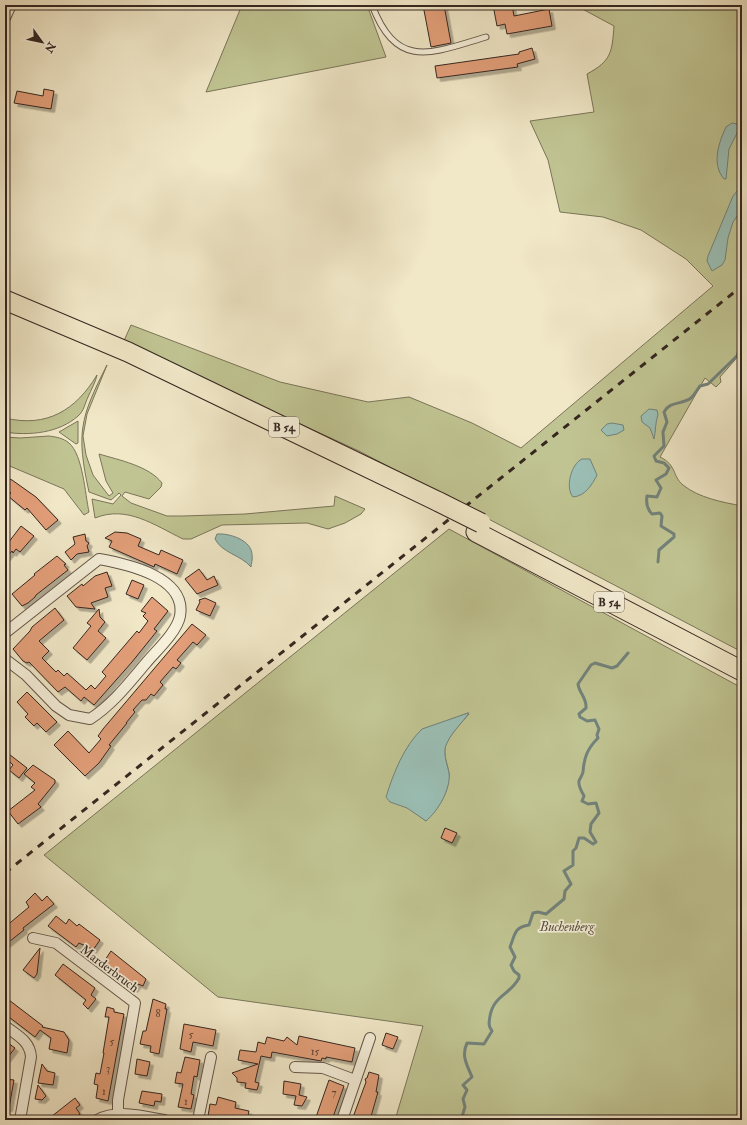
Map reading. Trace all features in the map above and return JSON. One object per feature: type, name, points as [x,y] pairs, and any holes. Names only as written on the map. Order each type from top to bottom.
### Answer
[{"type":"highway","name":"B 54","points":[[5,300],[126,356],[437,506],[742,660]]},
{"type":"highway","name":"B 54","points":[[5,310],[87,339]]},
{"type":"highway","name":"B 54","points":[[478,527],[742,672]]},
{"type":"street","points":[[5,18],[11,5]]},
{"type":"street","points":[[5,633],[99,559],[129,565],[156,578],[171,588],[179,599],[180,617],[171,635],[114,700],[90,718],[69,715],[56,706],[26,675],[5,659]]},
{"type":"street","name":"Marderbruch","points":[[33,938],[56,943],[135,1003],[118,1100],[118,1114]]},
{"type":"street","points":[[5,1026],[25,1041],[30,1049],[31,1057],[20,1120]]},
{"type":"street","points":[[342,1120],[370,1038]]},
{"type":"street","points":[[198,1120],[211,1057]]},
{"type":"street","points":[[295,1067],[323,1068],[355,1080]]},
{"type":"street","points":[[97,1120],[118,1114],[135,1114],[164,1120]]},
{"type":"lane","points":[[372,5],[379,22],[395,43],[417,53],[431,53],[486,37]]},
{"type":"green space","points":[[242,5],[367,5],[386,57],[206,92]]},
{"type":"green space","points":[[575,5],[742,5],[742,337],[735,360],[720,377],[721,382],[716,387],[705,378],[660,457],[669,463],[680,482],[689,489],[711,499],[742,506],[742,652],[359,451],[123,343],[131,325],[280,382],[368,402],[409,397],[472,423],[521,448],[713,286],[686,259],[641,230],[603,217],[560,212],[548,160],[530,121],[594,112],[587,74],[601,65],[609,55],[614,26]]},
{"type":"green space","points":[[107,365],[87,414],[83,436],[86,455],[93,475],[109,496],[113,493],[106,481],[99,454],[133,464],[156,477],[162,483],[161,487],[149,499],[125,492],[122,496],[131,503],[167,516],[245,514],[334,506],[335,496],[365,509],[361,514],[345,523],[328,529],[307,523],[222,525],[191,539],[183,539],[140,518],[129,515],[118,514],[95,518],[92,499],[113,504],[121,495],[119,493],[111,500],[89,492],[83,455],[82,440],[83,426],[86,413]]},
{"type":"green space","points":[[97,375],[82,412],[70,422],[53,430],[43,432],[24,434],[5,432],[5,418],[34,420],[47,418],[70,407],[80,398]]},
{"type":"green space","points":[[78,421],[78,443],[76,444],[59,432]]},
{"type":"green space","points":[[49,436],[67,441],[74,449],[83,475],[89,512],[84,515],[64,489],[5,464],[5,437],[20,438]]},
{"type":"green space","name":"Buchenberg","points":[[449,529],[742,688],[742,1120],[395,1120],[423,1026],[218,997],[44,855]],"holes":[[[468,713],[469,714],[453,732],[446,744],[445,755],[449,781],[439,806],[426,821],[407,807],[427,729]]]},
{"type":"water","points":[[732,123],[737,124],[739,129],[729,149],[726,179],[724,179],[718,167],[717,160],[719,146],[726,127]]},
{"type":"water","points":[[742,185],[742,209],[733,222],[728,238],[725,260],[722,265],[712,271],[707,261],[708,256],[733,196]]},
{"type":"water","points":[[649,409],[657,410],[658,415],[654,439],[650,428],[642,422],[641,416]]},
{"type":"water","points":[[612,423],[623,425],[624,430],[617,434],[607,436],[601,430],[607,424]]},
{"type":"water","points":[[582,459],[590,459],[597,475],[585,492],[581,495],[573,497],[569,488],[570,476],[575,466]]},
{"type":"water","points":[[217,534],[239,538],[248,545],[251,550],[252,557],[251,567],[222,548],[215,539]]},
{"type":"water","points":[[468,713],[449,739],[446,746],[445,758],[449,773],[448,786],[443,799],[431,817],[426,821],[407,808],[390,802],[386,797],[392,779],[405,752],[422,729]]},
{"type":"building","points":[[423,5],[444,5],[451,43],[431,47]]},
{"type":"building","points":[[493,5],[512,5],[514,16],[549,9],[552,26],[507,34],[505,24],[497,26]]},
{"type":"building","points":[[532,48],[535,59],[517,64],[518,67],[437,78],[435,66],[519,54],[519,52]]},
{"type":"building","points":[[44,89],[54,91],[51,109],[14,103],[17,91],[43,96]]},
{"type":"building","points":[[5,477],[12,480],[36,497],[58,520],[46,530],[27,508],[25,510],[8,496],[11,493],[5,491]]},
{"type":"building","points":[[21,526],[34,536],[20,552],[16,549],[13,553],[12,551],[5,559],[5,547]]},
{"type":"building","points":[[115,532],[127,533],[141,539],[138,546],[159,555],[161,550],[183,560],[177,574],[155,564],[154,567],[109,547],[112,541],[105,538]]},
{"type":"building","points":[[85,534],[86,541],[89,543],[87,546],[89,552],[77,554],[71,560],[65,552],[75,544],[73,537]]},
{"type":"building","points":[[57,556],[66,564],[64,565],[68,570],[28,603],[22,606],[12,594]]},
{"type":"building","points":[[199,569],[207,580],[214,576],[218,585],[197,594],[185,579]]},
{"type":"building","points":[[107,572],[112,586],[105,588],[108,597],[91,603],[95,609],[76,607],[67,596],[95,576]]},
{"type":"building","points":[[132,580],[144,585],[138,599],[126,594]]},
{"type":"building","points":[[152,597],[168,611],[154,629],[157,631],[94,705],[84,697],[81,701],[65,687],[58,692],[29,662],[27,663],[23,661],[13,649],[32,627],[55,608],[64,620],[39,641],[49,651],[42,658],[56,672],[58,670],[64,676],[67,673],[86,690],[91,685],[95,689],[106,676],[102,672],[137,631],[139,633],[148,621],[143,616],[146,613],[141,611]]},
{"type":"building","points":[[205,598],[216,603],[210,616],[196,610],[200,602],[199,600]]},
{"type":"building","points":[[99,609],[100,617],[105,622],[98,631],[106,638],[87,660],[73,648],[91,626],[87,623]]},
{"type":"building","points":[[192,624],[206,635],[197,645],[193,642],[177,660],[181,663],[176,669],[173,667],[160,682],[163,685],[154,696],[151,694],[146,700],[142,700],[133,710],[135,712],[109,745],[111,746],[99,763],[85,776],[54,745],[68,731],[89,753],[101,739],[98,736],[103,729]]},
{"type":"building","points":[[27,692],[57,722],[46,732],[37,723],[34,726],[25,717],[28,714],[17,702]]},
{"type":"building","points":[[5,751],[27,768],[19,778],[9,770],[13,765],[5,757]]},
{"type":"building","points":[[33,765],[55,780],[55,783],[38,804],[41,807],[18,824],[8,811],[35,790],[31,787],[35,783],[24,774]]},
{"type":"building","points":[[445,828],[457,833],[452,843],[441,838]]},
{"type":"building","points":[[35,893],[42,901],[47,896],[54,904],[23,928],[24,930],[5,945],[5,927],[29,907],[26,902]]},
{"type":"building","points":[[56,916],[66,924],[69,919],[77,926],[79,924],[100,940],[93,950],[84,944],[79,943],[76,947],[48,926]]},
{"type":"building","points":[[40,948],[37,974],[34,978],[23,970]]},
{"type":"building","points":[[111,951],[146,979],[143,986],[138,984],[134,989],[101,966]]},
{"type":"building","points":[[63,964],[95,988],[91,995],[96,999],[88,1009],[83,1004],[86,1000],[55,975]]},
{"type":"building","points":[[5,997],[43,1026],[42,1027],[64,1032],[69,1040],[67,1053],[49,1049],[51,1038],[40,1030],[35,1037],[5,1014]]},
{"type":"building","points":[[153,999],[166,1004],[165,1009],[167,1009],[159,1054],[150,1052],[151,1046],[140,1044],[143,1031],[146,1031]]},
{"type":"building","points":[[107,1007],[114,1009],[114,1012],[124,1014],[108,1101],[96,1098],[98,1085],[94,1084],[96,1073],[100,1074],[104,1053],[109,1017],[105,1017]]},
{"type":"building","points":[[184,1024],[216,1030],[213,1046],[193,1042],[191,1052],[180,1049]]},
{"type":"building","points":[[386,1033],[398,1037],[393,1049],[382,1045]]},
{"type":"building","points":[[299,1036],[355,1048],[352,1062],[326,1057],[326,1059],[322,1058],[321,1061],[272,1052],[271,1058],[261,1056],[255,1082],[259,1083],[257,1090],[245,1088],[246,1083],[237,1082],[237,1078],[232,1073],[258,1064],[238,1060],[240,1050],[256,1052],[258,1042],[265,1044],[267,1037],[284,1041],[287,1037],[297,1045]]},
{"type":"building","points":[[5,1041],[15,1048],[5,1061]]},
{"type":"building","points":[[185,1057],[200,1060],[197,1077],[194,1076],[191,1094],[194,1095],[191,1109],[178,1107],[183,1084],[175,1083],[177,1072],[181,1073]]},
{"type":"building","points":[[137,1059],[150,1062],[147,1076],[135,1074]]},
{"type":"building","points":[[42,1064],[47,1071],[55,1073],[53,1085],[38,1083]]},
{"type":"building","points":[[369,1072],[379,1075],[376,1092],[378,1092],[370,1120],[352,1120],[366,1082],[365,1079],[367,1078]]},
{"type":"building","points":[[5,1079],[14,1080],[9,1108],[5,1108]]},
{"type":"building","points":[[329,1080],[344,1086],[332,1120],[315,1120]]},
{"type":"building","points":[[284,1081],[301,1084],[299,1095],[307,1097],[302,1106],[294,1105],[296,1096],[283,1094]]},
{"type":"building","points":[[38,1085],[46,1096],[42,1100],[35,1099]]},
{"type":"building","points":[[142,1091],[162,1094],[161,1102],[155,1101],[154,1106],[139,1103]]},
{"type":"building","points":[[218,1097],[236,1102],[235,1108],[249,1111],[247,1120],[228,1120],[208,1116],[210,1104],[216,1105]]},
{"type":"building","points":[[75,1098],[80,1105],[76,1108],[80,1114],[72,1120],[47,1120]]},
{"type":"waterway","points":[[658,562],[659,550],[674,537],[674,534],[661,526],[662,516],[660,513],[652,514],[647,503],[647,496],[657,497],[661,488],[656,480],[666,474],[669,468],[664,463],[656,461],[654,456],[664,446],[663,432],[667,422],[664,412],[669,406],[684,402],[691,398],[700,386],[708,384],[740,353],[740,333],[742,327]]},
{"type":"waterway","points":[[461,1120],[465,1107],[463,1099],[467,1090],[463,1085],[472,1077],[465,1056],[465,1048],[467,1043],[484,1044],[492,1031],[489,1024],[492,1009],[499,999],[515,984],[519,978],[519,975],[514,971],[511,965],[515,957],[510,947],[514,935],[520,928],[529,925],[533,913],[538,912],[546,914],[564,899],[565,891],[571,884],[564,871],[573,865],[573,851],[576,848],[579,838],[584,838],[593,844],[596,842],[590,832],[591,824],[599,813],[596,803],[588,804],[582,801],[584,796],[580,789],[579,781],[583,772],[587,754],[591,746],[598,738],[597,735],[599,729],[595,720],[587,721],[580,717],[579,714],[586,708],[586,704],[578,684],[591,665],[595,663],[612,668],[617,666],[628,653]]},
{"type":"railway","points":[[5,873],[742,286]]}]
